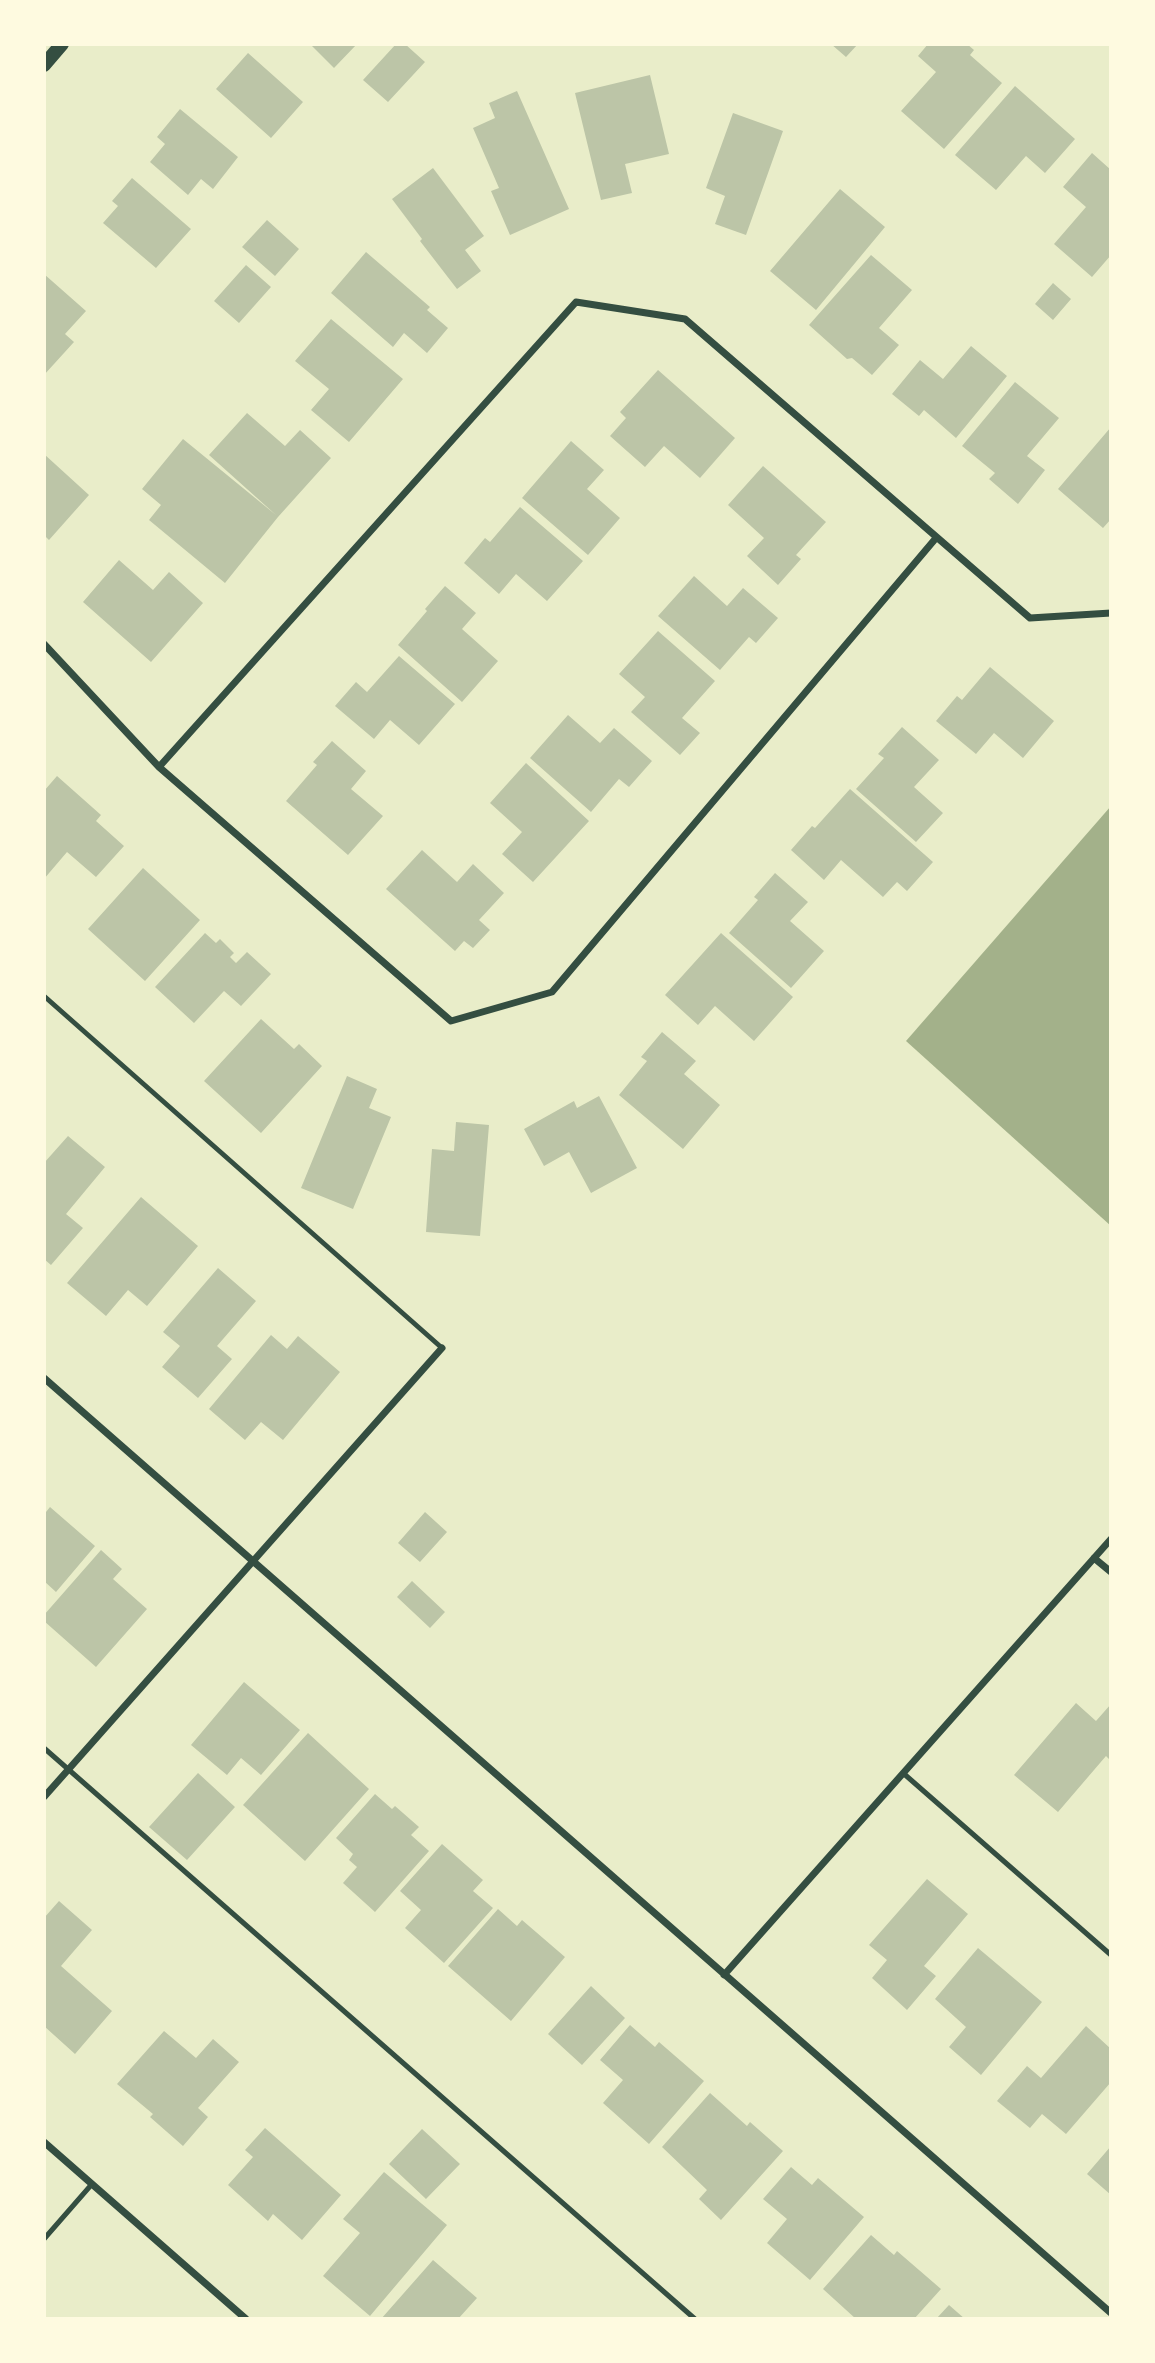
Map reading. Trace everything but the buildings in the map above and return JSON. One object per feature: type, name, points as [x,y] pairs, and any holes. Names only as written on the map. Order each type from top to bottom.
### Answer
[{"type":"main road","points":[[44,65],[62,44]]},
{"type":"street","points":[[159,767],[576,302],[685,319],[1030,618],[1111,613]]},
{"type":"street","points":[[44,644],[159,767],[451,1021],[552,992],[936,538]]},
{"type":"street","points":[[44,1797],[442,1348]]},
{"type":"street","points":[[44,1378],[1111,2313]]},
{"type":"street","points":[[724,1975],[1111,1539]]},
{"type":"street","points":[[1094,1558],[1111,1572]]},
{"type":"street","points":[[44,2142],[246,2319]]},
{"type":"lane","points":[[44,996],[442,1348]]},
{"type":"lane","points":[[44,1748],[695,2319]]},
{"type":"lane","points":[[903,1773],[1111,1955]]},
{"type":"lane","points":[[44,2239],[92,2184]]},
{"type":"shaded area","points":[[1111,806],[1111,1226],[906,1041]]}]
